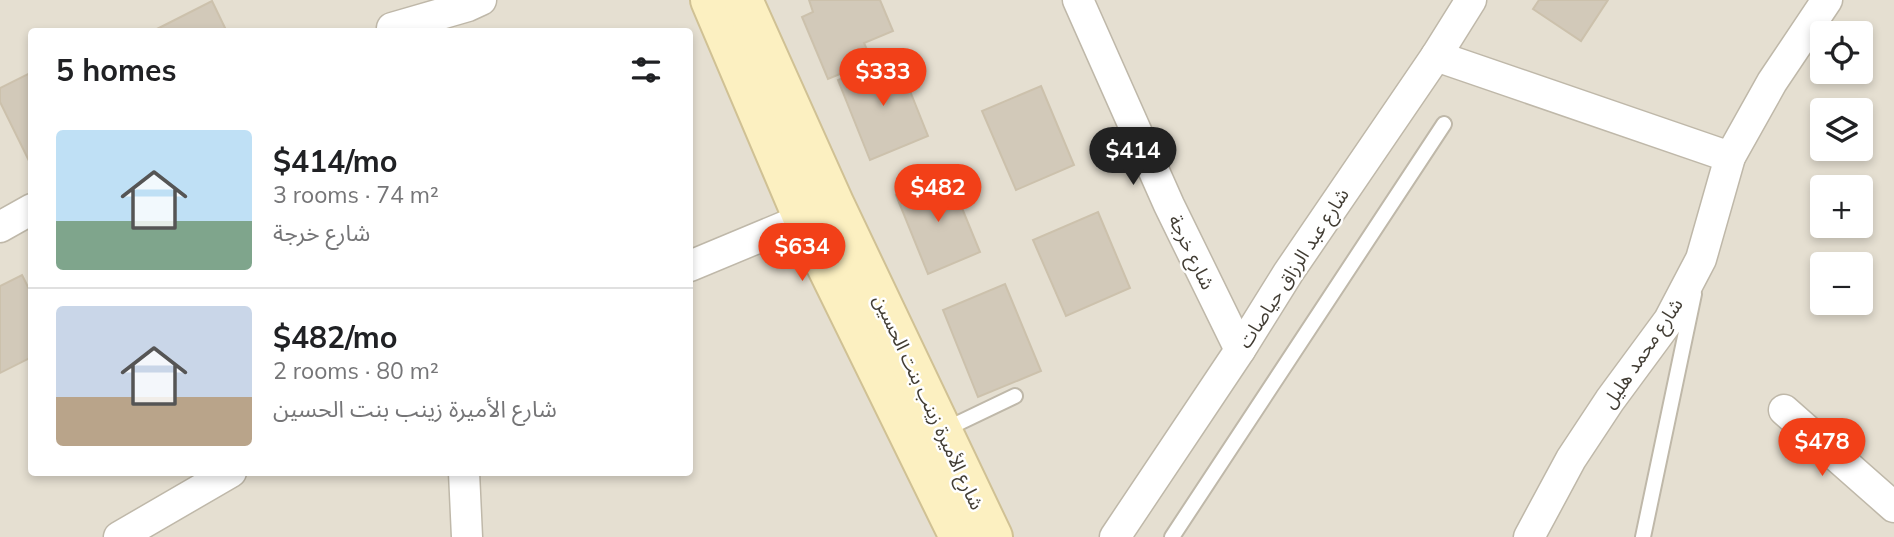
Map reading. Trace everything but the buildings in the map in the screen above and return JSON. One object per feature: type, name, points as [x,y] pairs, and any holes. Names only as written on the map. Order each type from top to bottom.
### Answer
[{"type":"street","points":[[391,28],[403,10],[402,0]]},
{"type":"street","points":[[396,28],[481,0]]},
{"type":"street","name":"شارع الأميرة زينب بنت الحسين","points":[[709,0],[819,212],[943,431],[993,537]]},
{"type":"street","name":"شارع الأميرة زينب بنت الحسين","points":[[743,0],[819,212],[959,537]]},
{"type":"street","name":"شارع خرجة","points":[[1078,0],[1169,205],[1240,350]]},
{"type":"street","name":"شارع عبد الرزاق حياصات","points":[[1115,537],[1240,350],[1288,272],[1436,56],[1471,0]]},
{"type":"street","name":"شارع محمد هليل","points":[[1529,537],[1571,459],[1610,400],[1669,320],[1701,259],[1730,157],[1772,82],[1827,0]]},
{"type":"street","points":[[1436,56],[1730,157]]},
{"type":"street","points":[[0,227],[28,211]]},
{"type":"street","points":[[693,265],[819,212]]},
{"type":"street","points":[[1784,410],[1894,507]]},
{"type":"street","points":[[120,537],[223,476]]},
{"type":"street","points":[[464,476],[467,537]]},
{"type":"lane","points":[[1172,537],[1444,124]]},
{"type":"lane","points":[[1643,537],[1701,259]]},
{"type":"lane","points":[[943,431],[1014,396]]},
{"type":"shaded area","points":[[0,0],[1894,0],[1894,537],[0,537]]}]
